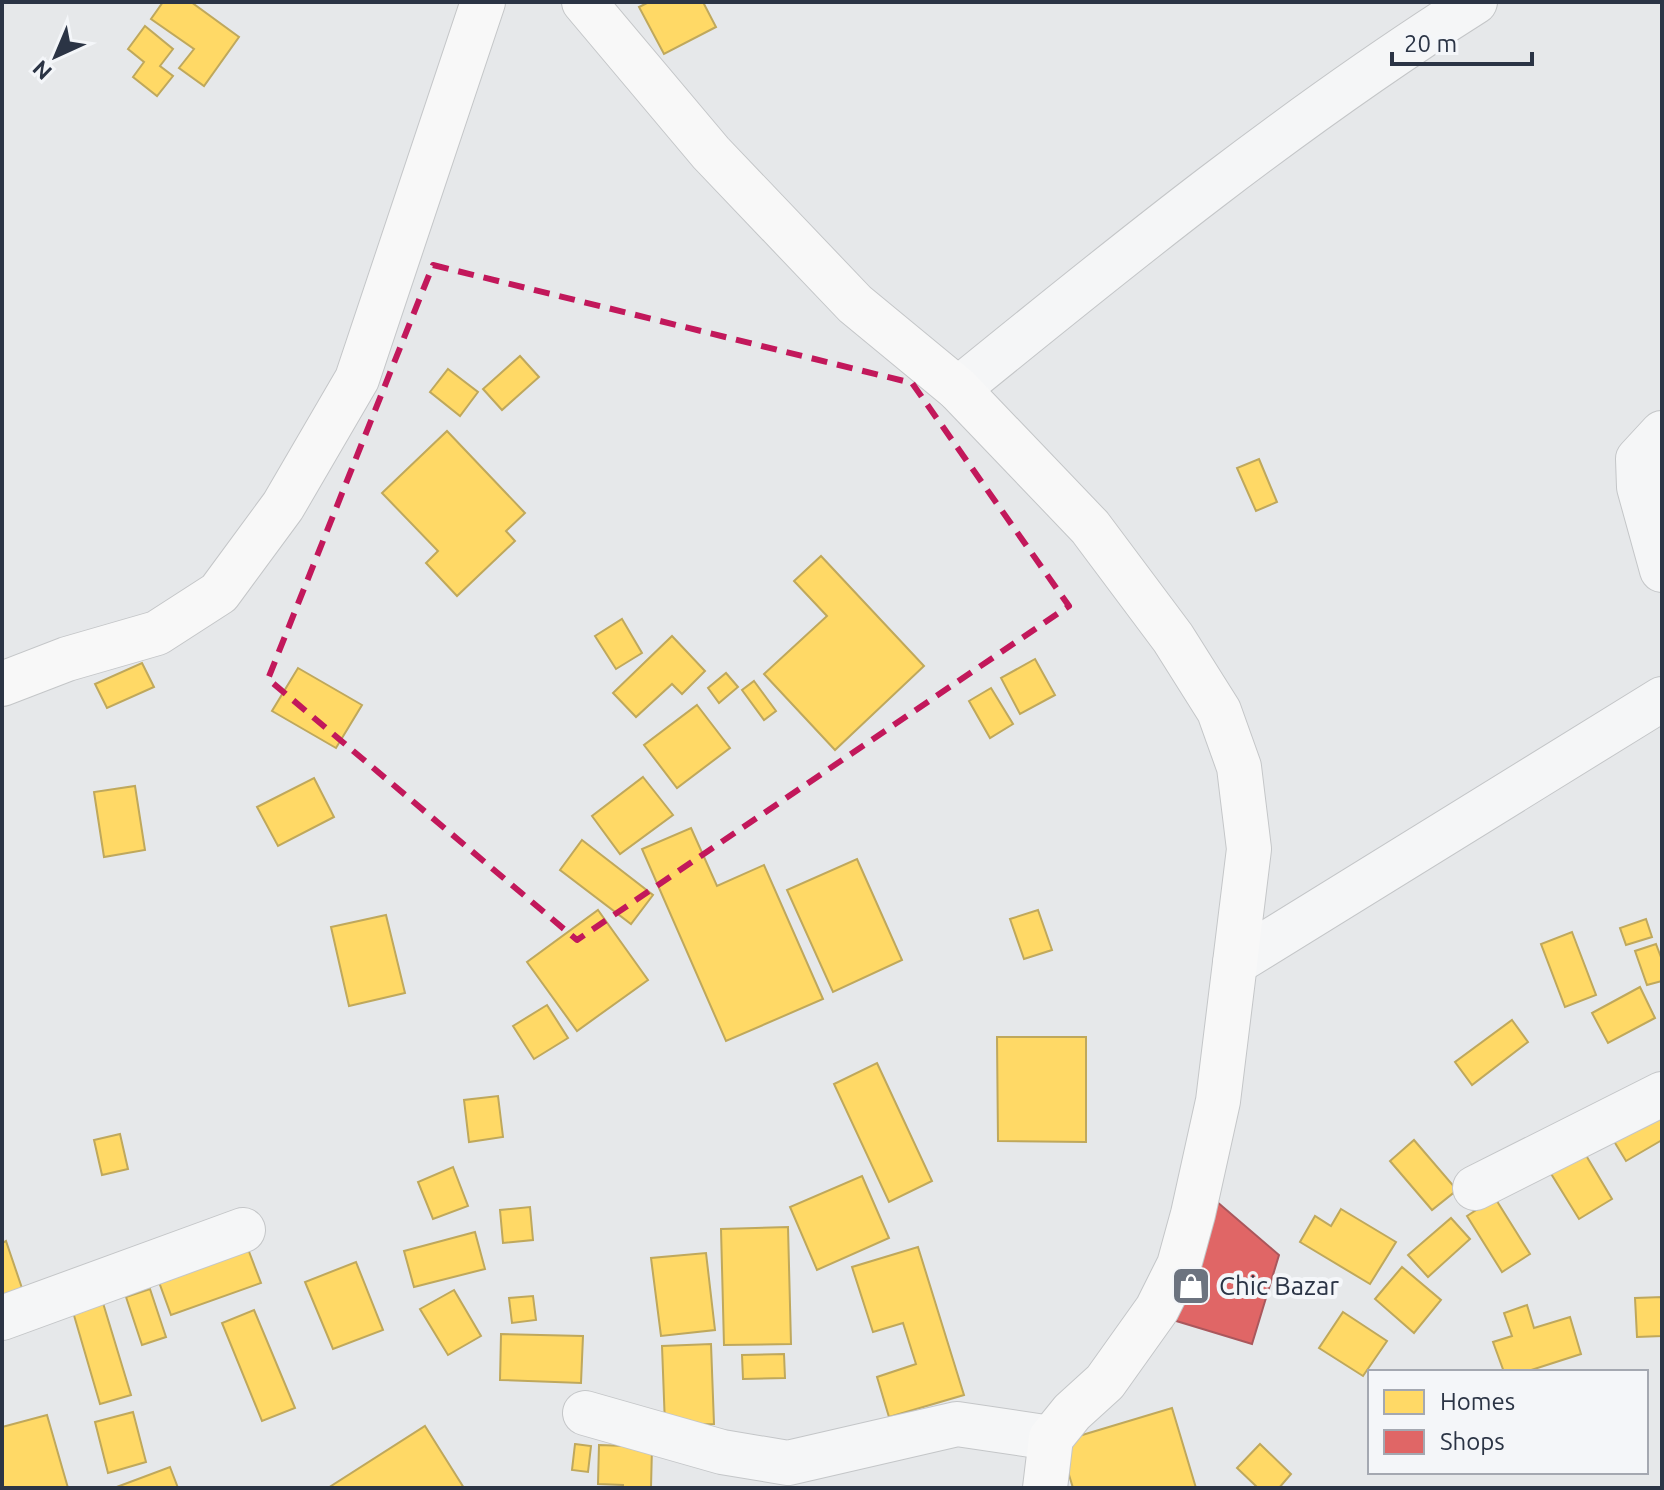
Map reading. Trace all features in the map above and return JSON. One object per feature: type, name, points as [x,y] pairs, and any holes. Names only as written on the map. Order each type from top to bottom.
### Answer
[{"type":"street","points":[[2,684],[67,659],[157,633],[219,593],[283,506],[357,379],[483,2]]},
{"type":"street","points":[[584,2],[711,153],[855,304],[958,389],[1090,527],[1173,638],[1219,711],[1239,767],[1249,849],[1218,1101],[1193,1214],[1179,1265],[1157,1309],[1105,1382],[1072,1412],[1051,1438],[1045,1488]]},
{"type":"street","points":[[958,389],[1130,248],[1399,50],[1475,2]]},
{"type":"street","points":[[1662,433],[1638,459],[1639,487],[1662,570]]},
{"type":"street","points":[[1235,963],[1662,699]]},
{"type":"street","points":[[1475,1188],[1662,1094]]},
{"type":"street","points":[[2,1318],[243,1230]]},
{"type":"street","points":[[585,1413],[722,1452],[788,1463],[957,1424],[1051,1438]]},
{"type":"highlighted area","points":[[433,265],[912,383],[1069,606],[577,940],[268,679]]},
{"type":"building: Homes","points":[[163,2],[191,2],[239,37],[204,86],[179,68],[194,49],[151,19]]},
{"type":"building: Homes","points":[[649,2],[703,2],[716,27],[664,54],[639,7]]},
{"type":"building: Homes","points":[[145,26],[173,49],[160,66],[173,76],[157,96],[133,77],[144,62],[128,49]]},
{"type":"building: Homes","points":[[520,356],[539,377],[502,410],[483,389]]},
{"type":"building: Homes","points":[[448,369],[478,392],[460,416],[430,392]]},
{"type":"building: Homes","points":[[447,431],[525,513],[506,531],[515,541],[457,596],[426,563],[438,551],[382,493]]},
{"type":"building: Homes","points":[[1259,459],[1277,502],[1256,511],[1237,468]]},
{"type":"building: Homes","points":[[821,556],[924,666],[835,750],[764,674],[827,616],[794,581]]},
{"type":"building: Homes","points":[[622,619],[642,653],[616,669],[595,636]]},
{"type":"building: Homes","points":[[672,636],[705,671],[682,694],[672,684],[636,717],[613,693]]},
{"type":"building: Homes","points":[[1035,659],[1055,695],[1020,714],[1001,678]]},
{"type":"building: Homes","points":[[142,663],[154,687],[107,708],[95,684]]},
{"type":"building: Homes","points":[[298,668],[362,705],[336,748],[272,711]]},
{"type":"building: Homes","points":[[726,673],[738,687],[719,703],[708,688]]},
{"type":"building: Homes","points":[[754,681],[776,711],[764,720],[742,690]]},
{"type":"building: Homes","points":[[991,688],[1013,724],[990,738],[969,701]]},
{"type":"building: Homes","points":[[697,705],[730,748],[677,788],[644,745]]},
{"type":"building: Homes","points":[[643,777],[673,815],[620,854],[592,816]]},
{"type":"building: Homes","points":[[314,778],[334,817],[278,846],[257,807]]},
{"type":"building: Homes","points":[[135,786],[145,850],[104,857],[94,792]]},
{"type":"building: Homes","points":[[691,828],[717,886],[764,865],[823,999],[726,1041],[642,849]]},
{"type":"building: Homes","points":[[582,840],[653,895],[631,924],[560,870]]},
{"type":"building: Homes","points":[[857,859],[902,960],[833,992],[787,890]]},
{"type":"building: Homes","points":[[598,910],[648,980],[577,1031],[527,962]]},
{"type":"building: Homes","points":[[1038,910],[1052,950],[1024,959],[1010,919]]},
{"type":"building: Homes","points":[[386,915],[405,993],[349,1006],[331,927]]},
{"type":"building: Homes","points":[[1646,919],[1652,937],[1626,945],[1620,928]]},
{"type":"building: Homes","points":[[1572,932],[1596,995],[1565,1007],[1541,944]]},
{"type":"building: Homes","points":[[1656,944],[1662,960],[1662,981],[1647,985],[1635,951]]},
{"type":"building: Homes","points":[[1640,987],[1655,1018],[1608,1043],[1592,1013]]},
{"type":"building: Homes","points":[[547,1005],[568,1038],[534,1059],[513,1026]]},
{"type":"building: Homes","points":[[1512,1020],[1528,1042],[1472,1085],[1455,1062]]},
{"type":"building: Homes","points":[[997,1037],[1086,1037],[1086,1142],[998,1141]]},
{"type":"building: Homes","points":[[877,1063],[932,1181],[889,1202],[834,1084]]},
{"type":"building: Homes","points":[[498,1096],[503,1137],[469,1142],[464,1100]]},
{"type":"building: Homes","points":[[1662,1114],[1662,1140],[1626,1161],[1609,1133]]},
{"type":"building: Homes","points":[[120,1134],[128,1169],[102,1175],[94,1140]]},
{"type":"building: Homes","points":[[1414,1140],[1457,1190],[1432,1210],[1390,1161]]},
{"type":"building: Homes","points":[[1584,1152],[1612,1199],[1579,1219],[1550,1172]]},
{"type":"building: Homes","points":[[453,1167],[468,1206],[433,1219],[418,1182]]},
{"type":"building: Homes","points":[[862,1176],[889,1238],[817,1270],[790,1207]]},
{"type":"building: Homes","points":[[1495,1198],[1530,1254],[1502,1272],[1467,1216]]},
{"type":"building: Homes","points":[[530,1207],[533,1240],[503,1243],[500,1210]]},
{"type":"building: Homes","points":[[1341,1209],[1396,1242],[1370,1284],[1300,1242],[1315,1216],[1331,1226]]},
{"type":"building: Homes","points":[[1451,1218],[1470,1239],[1428,1277],[1408,1255]]},
{"type":"building: Homes","points":[[788,1227],[791,1344],[724,1345],[721,1229]]},
{"type":"building: Homes","points":[[475,1232],[485,1269],[414,1287],[404,1251]]},
{"type":"building: Homes","points":[[6,1241],[24,1294],[2,1301],[2,1243]]},
{"type":"building: Homes","points":[[918,1247],[964,1395],[889,1417],[877,1377],[916,1364],[903,1323],[873,1332],[852,1267]]},
{"type":"building: Homes","points":[[248,1249],[261,1283],[171,1315],[159,1282]]},
{"type":"building: Homes","points":[[706,1253],[715,1330],[661,1336],[651,1258]]},
{"type":"building: Homes","points":[[356,1262],[383,1330],[333,1349],[305,1282]]},
{"type":"building: Homes","points":[[1402,1267],[1441,1300],[1414,1333],[1375,1299]]},
{"type":"building: Homes","points":[[150,1289],[166,1337],[142,1345],[126,1297]]},
{"type":"building: Homes","points":[[454,1290],[481,1336],[448,1355],[420,1309]]},
{"type":"building: Homes","points":[[533,1296],[536,1320],[512,1323],[509,1298]]},
{"type":"building: Homes","points":[[1662,1297],[1662,1336],[1637,1337],[1635,1298]]},
{"type":"building: Homes","points":[[103,1303],[131,1395],[100,1404],[73,1312]]},
{"type":"building: Homes","points":[[1527,1305],[1534,1328],[1570,1317],[1581,1354],[1531,1370],[1503,1370],[1493,1342],[1512,1336],[1504,1313]]},
{"type":"building: Homes","points":[[254,1310],[295,1408],[262,1421],[222,1323]]},
{"type":"building: Homes","points":[[1343,1312],[1387,1341],[1363,1376],[1319,1348]]},
{"type":"building: Homes","points":[[501,1334],[583,1336],[581,1383],[500,1380]]},
{"type":"building: Homes","points":[[711,1344],[714,1424],[665,1425],[662,1346]]},
{"type":"building: Homes","points":[[784,1354],[785,1378],[743,1379],[742,1355]]},
{"type":"building: Homes","points":[[1172,1408],[1196,1488],[1073,1488],[1059,1442]]},
{"type":"building: Homes","points":[[133,1412],[146,1462],[108,1473],[95,1422]]},
{"type":"building: Homes","points":[[47,1415],[68,1488],[2,1488],[2,1427]]},
{"type":"building: Homes","points":[[425,1426],[464,1488],[328,1488]]},
{"type":"building: Homes","points":[[575,1444],[591,1446],[588,1472],[572,1470]]},
{"type":"building: Homes","points":[[1260,1444],[1291,1474],[1279,1488],[1258,1488],[1237,1468]]},
{"type":"building: Homes","points":[[599,1445],[652,1447],[651,1488],[598,1484]]},
{"type":"building: Homes","points":[[170,1467],[178,1488],[114,1488]]},
{"type":"building: Shops","points":[[1209,1195],[1279,1255],[1252,1344],[1173,1320]]},
{"type":"place","name":"Chic Bazar","points":[[1191,1286]]}]
